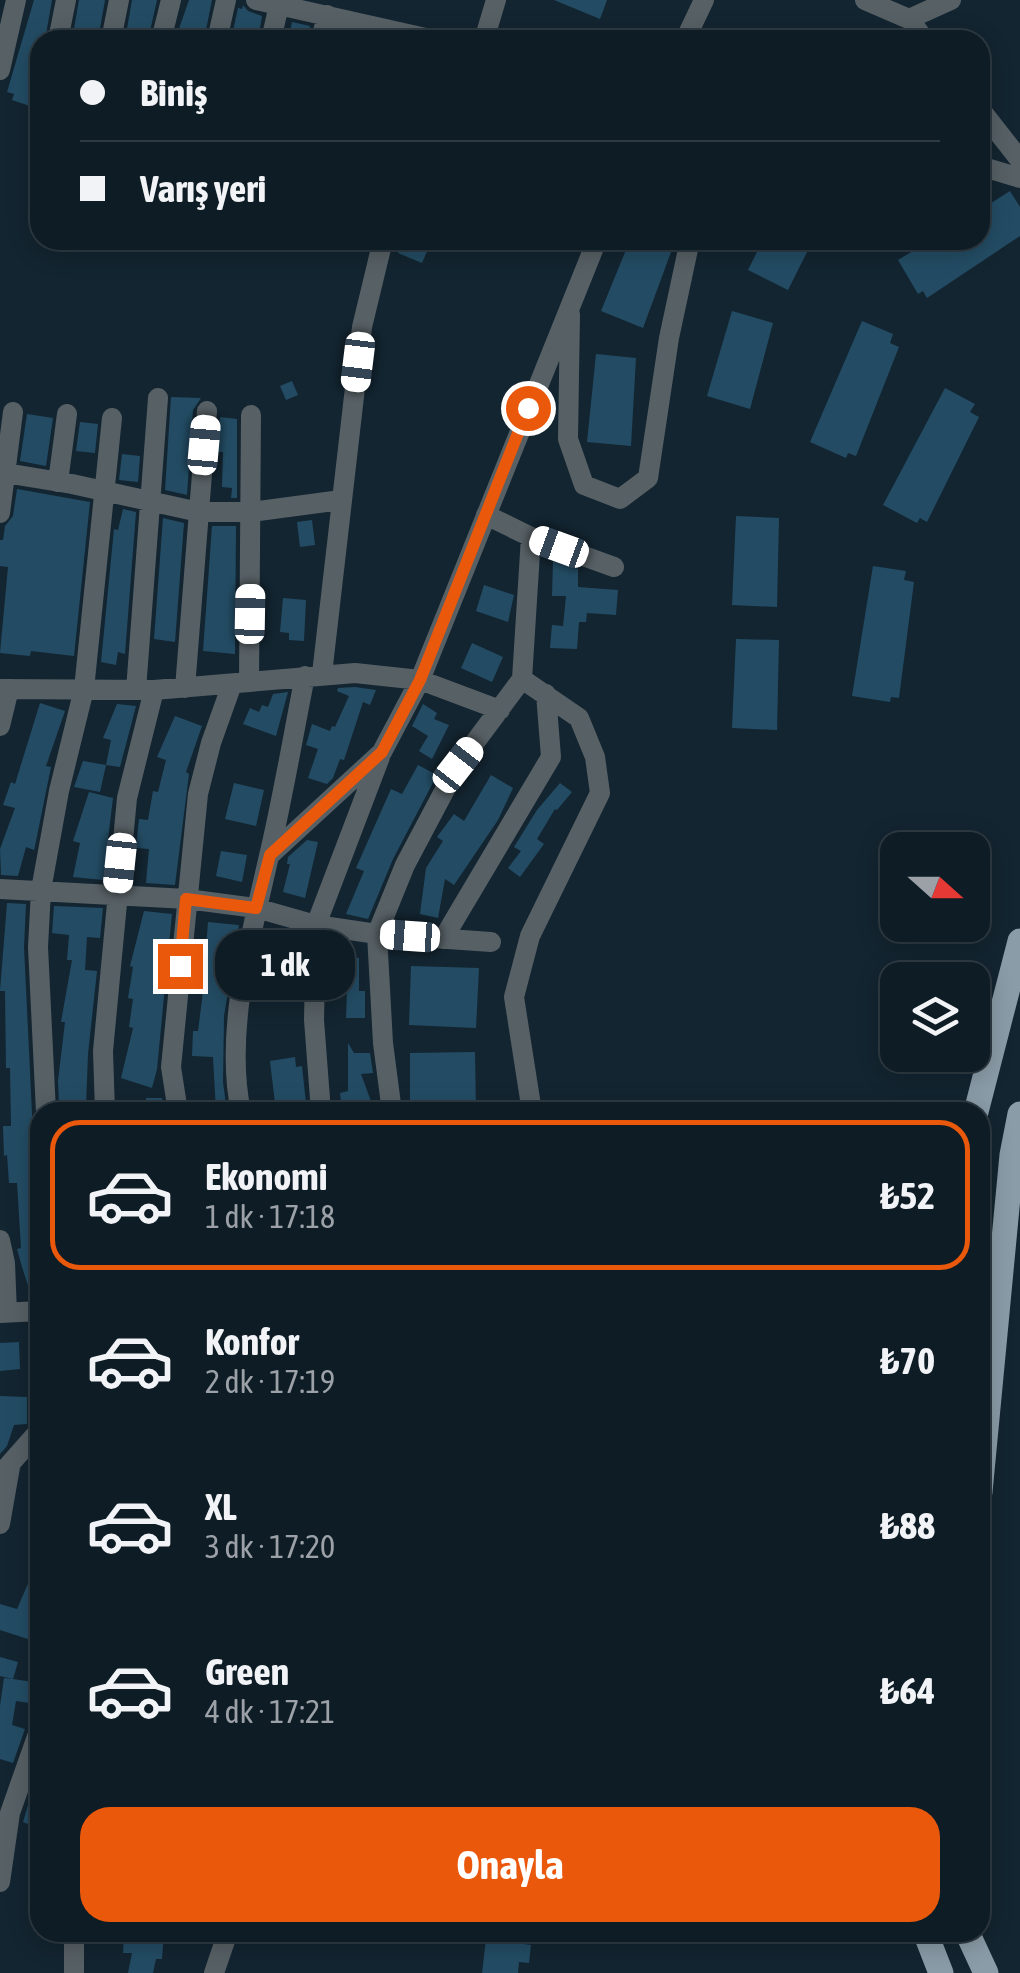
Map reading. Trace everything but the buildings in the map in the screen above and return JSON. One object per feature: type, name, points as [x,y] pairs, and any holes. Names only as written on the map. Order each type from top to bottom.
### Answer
[{"type":"main road","points":[[979,1102],[1020,940]]},
{"type":"main road","points":[[990,1386],[1012,1154],[1020,1114]]},
{"type":"main road","points":[[929,1942],[941,1973]]},
{"type":"main road","points":[[971,1942],[986,1973]]},
{"type":"street","points":[[0,70],[16,0]]},
{"type":"street","points":[[60,30],[66,0]]},
{"type":"street","points":[[112,30],[120,0]]},
{"type":"street","points":[[164,30],[171,0]]},
{"type":"street","points":[[220,30],[226,0]]},
{"type":"street","points":[[256,0],[327,16],[363,30]]},
{"type":"street","points":[[487,30],[496,0]]},
{"type":"street","points":[[690,30],[704,0]]},
{"type":"street","points":[[865,0],[908,19],[917,30]]},
{"type":"street","points":[[908,19],[952,0]]},
{"type":"street","points":[[274,30],[279,4]]},
{"type":"street","points":[[323,30],[327,16]]},
{"type":"street","points":[[990,122],[1020,160]]},
{"type":"street","points":[[990,169],[1020,178]]},
{"type":"street","points":[[239,1102],[234,1079],[237,1028],[256,908],[313,675],[342,500],[362,327],[381,250]]},
{"type":"street","points":[[321,1102],[314,1020],[316,925],[382,752],[420,680],[594,250]]},
{"type":"street","points":[[571,302],[568,439],[584,484],[620,498],[648,478],[688,250]]},
{"type":"street","points":[[105,1102],[103,1051],[117,896],[127,798],[145,690],[150,502],[158,398]]},
{"type":"street","points":[[185,688],[207,411]]},
{"type":"street","points":[[0,513],[13,412]]},
{"type":"street","points":[[58,482],[67,414]]},
{"type":"street","points":[[176,1102],[171,1067],[198,794],[211,743],[240,683],[251,512],[252,415]]},
{"type":"street","points":[[46,1102],[38,947],[42,890],[59,791],[84,689],[112,418]]},
{"type":"street","points":[[3,473],[199,512],[251,512],[342,500]]},
{"type":"street","points":[[486,515],[531,537],[614,567]]},
{"type":"street","points":[[391,1102],[377,934],[406,865],[458,765],[522,679],[531,537]]},
{"type":"street","points":[[0,726],[5,689],[145,690],[356,673],[420,680],[500,710]]},
{"type":"street","points":[[522,679],[579,718],[595,757],[600,794],[530,936],[514,997],[529,1102]]},
{"type":"street","points":[[442,939],[551,757],[546,694]]},
{"type":"street","points":[[270,855],[382,752]]},
{"type":"street","points":[[0,889],[186,899],[256,908],[316,925],[377,934],[492,942]]},
{"type":"street","points":[[0,1240],[5,1263],[3,1313],[30,1312]]},
{"type":"street","points":[[0,1524],[5,1472],[30,1442]]},
{"type":"street","points":[[0,1882],[10,1814],[30,1757]]},
{"type":"street","points":[[74,1942],[74,1973]]},
{"type":"street","points":[[214,1973],[225,1942]]},
{"type":"route","points":[[180,966],[186,899],[256,908],[270,855],[382,752],[420,680],[528,408]]}]
